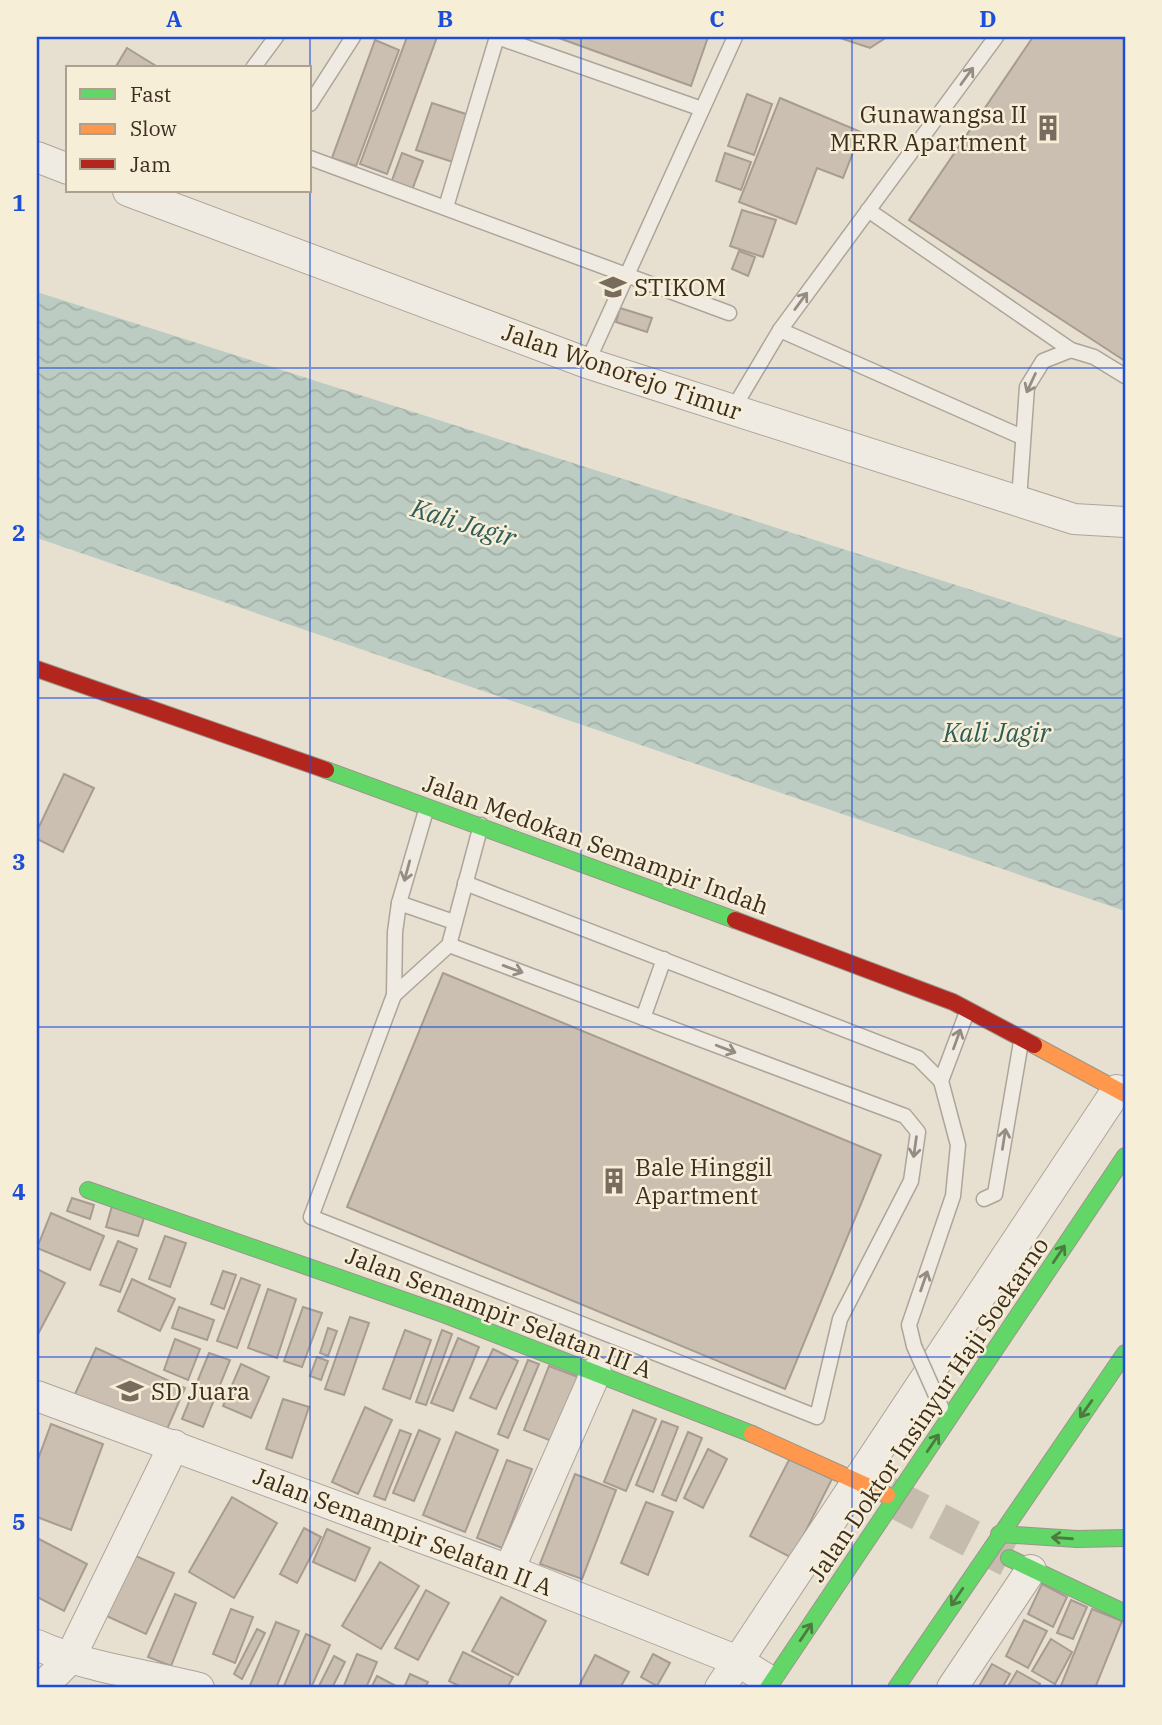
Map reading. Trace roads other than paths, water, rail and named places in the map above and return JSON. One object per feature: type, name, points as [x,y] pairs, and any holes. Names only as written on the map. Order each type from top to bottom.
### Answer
[{"type":"street","points":[[37,157],[66,168]]},
{"type":"street","name":"Jalan Wonorejo Timur","points":[[148,194],[587,363],[1074,519],[1125,522]]},
{"type":"street","name":"Jalan Medokan Semampir Indah","points":[[37,669],[481,825],[953,1002],[1121,1092]]},
{"type":"street","points":[[720,1688],[916,1390],[1121,1092]]},
{"type":"street","name":"Jalan Doktor Insinyur Haji Soekarno","points":[[767,1683],[944,1414],[1125,1156]]},
{"type":"street","name":"Jalan Semampir Selatan III A","points":[[88,1190],[303,1261],[596,1372],[859,1480],[887,1495]]},
{"type":"street","points":[[896,1688],[1125,1353]]},
{"type":"street","points":[[509,1570],[596,1372]]},
{"type":"street","name":"Jalan Semampir Selatan II A","points":[[37,1396],[509,1570],[738,1661],[767,1683]]},
{"type":"street","points":[[55,1674],[174,1445]]},
{"type":"street","points":[[999,1534],[1077,1539],[1125,1538]]},
{"type":"street","points":[[952,1688],[1020,1564],[1125,1613]]},
{"type":"street","points":[[37,1645],[55,1674]]},
{"type":"street","points":[[55,1674],[199,1688]]},
{"type":"lane","points":[[254,66],[276,37]]},
{"type":"lane","points":[[312,101],[353,37]]},
{"type":"lane","points":[[446,207],[497,37],[702,109]]},
{"type":"lane","points":[[587,363],[736,37]]},
{"type":"lane","points":[[733,409],[780,330],[996,37]]},
{"type":"lane","points":[[312,159],[729,313]]},
{"type":"lane","points":[[868,210],[1071,350],[1094,357],[1125,376]]},
{"type":"lane","points":[[780,330],[1022,437]]},
{"type":"lane","points":[[1019,500],[1027,387],[1043,361],[1071,350]]},
{"type":"lane","points":[[428,806],[399,903],[395,932],[394,995],[311,1217],[817,1417],[840,1319],[911,1181],[918,1132],[905,1116],[449,945]]},
{"type":"lane","points":[[394,995],[449,945],[481,825]]},
{"type":"lane","points":[[465,883],[918,1058],[942,1081],[958,1145],[953,1196],[909,1325],[914,1346],[944,1414]]},
{"type":"lane","points":[[399,903],[454,922]]},
{"type":"lane","points":[[643,1018],[664,959]]},
{"type":"lane","points":[[942,1081],[968,1010]]},
{"type":"lane","points":[[984,1199],[995,1194],[1021,1039]]},
{"type":"water","name":"Kali Jagir","points":[[37,292],[1125,639],[1125,911],[37,538]]},
{"type":"tunnel","points":[[887,1495],[1009,1558]]},
{"type":"place","name":"Gunawangsa II MERR Apartment","points":[[1048,128]]},
{"type":"place","name":"STIKOM","points":[[613,287]]},
{"type":"place","name":"Bale Hinggil Apartment","points":[[614,1181]]},
{"type":"place","name":"SD Juara","points":[[130,1391]]}]
